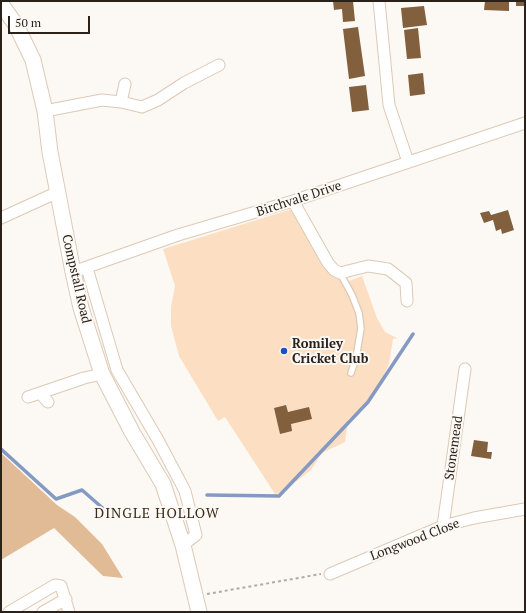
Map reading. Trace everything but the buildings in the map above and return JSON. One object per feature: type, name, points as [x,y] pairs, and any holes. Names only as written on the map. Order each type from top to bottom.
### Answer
[{"type":"main road","name":"Compstall Road","points":[[1,4],[16,25],[33,60],[45,111],[50,152],[73,272],[81,308],[102,374],[132,432],[163,484],[183,545],[199,612]]},
{"type":"street","points":[[379,1],[389,105],[408,162]]},
{"type":"street","points":[[45,111],[102,100],[121,102],[142,107],[158,100],[184,83],[219,65]]},
{"type":"street","points":[[121,102],[125,84]]},
{"type":"street","name":"Birchvale Drive","points":[[73,272],[178,235],[293,201],[525,123]]},
{"type":"street","points":[[1,218],[58,192]]},
{"type":"street","points":[[293,201],[328,263],[334,270],[340,273],[368,266],[388,268],[406,283],[407,301]]},
{"type":"street","name":"Compstall Road","points":[[87,268],[117,370],[158,440],[185,491],[196,535],[183,545]]},
{"type":"street","name":"Stonemead","points":[[443,526],[465,369]]},
{"type":"street","points":[[28,396],[84,378],[102,374]]},
{"type":"street","points":[[40,393],[48,402]]},
{"type":"street","name":"Longwood Close","points":[[330,574],[443,526],[474,518],[525,509]]},
{"type":"street","points":[[10,612],[12,609],[55,585],[61,586],[69,612]]},
{"type":"street","points":[[43,612],[66,599]]},
{"type":"lane","points":[[340,273],[352,295],[359,313],[361,328],[356,358],[351,373]]},
{"type":"path","points":[[196,596],[330,574]]},
{"type":"shaded area","name":"Romiley Cricket Club","points":[[292,209],[335,274],[341,279],[349,281],[362,276],[377,318],[385,332],[397,338],[393,339],[389,364],[380,383],[362,408],[348,420],[345,442],[322,453],[311,470],[281,493],[275,494],[225,417],[218,421],[179,356],[171,326],[171,307],[175,286],[163,249]]},
{"type":"shaded area","points":[[1,453],[57,505],[75,517],[102,544],[123,578],[103,576],[54,528],[1,560]]},
{"type":"waterway","points":[[207,495],[279,496],[368,402],[413,334]]},
{"type":"waterway","points":[[1,449],[56,499],[82,490],[106,511]]},
{"type":"place","name":"Romiley Cricket Club","points":[[284,351]]},
{"type":"district","name":"DINGLE HOLLOW","points":[[157,514]]}]
